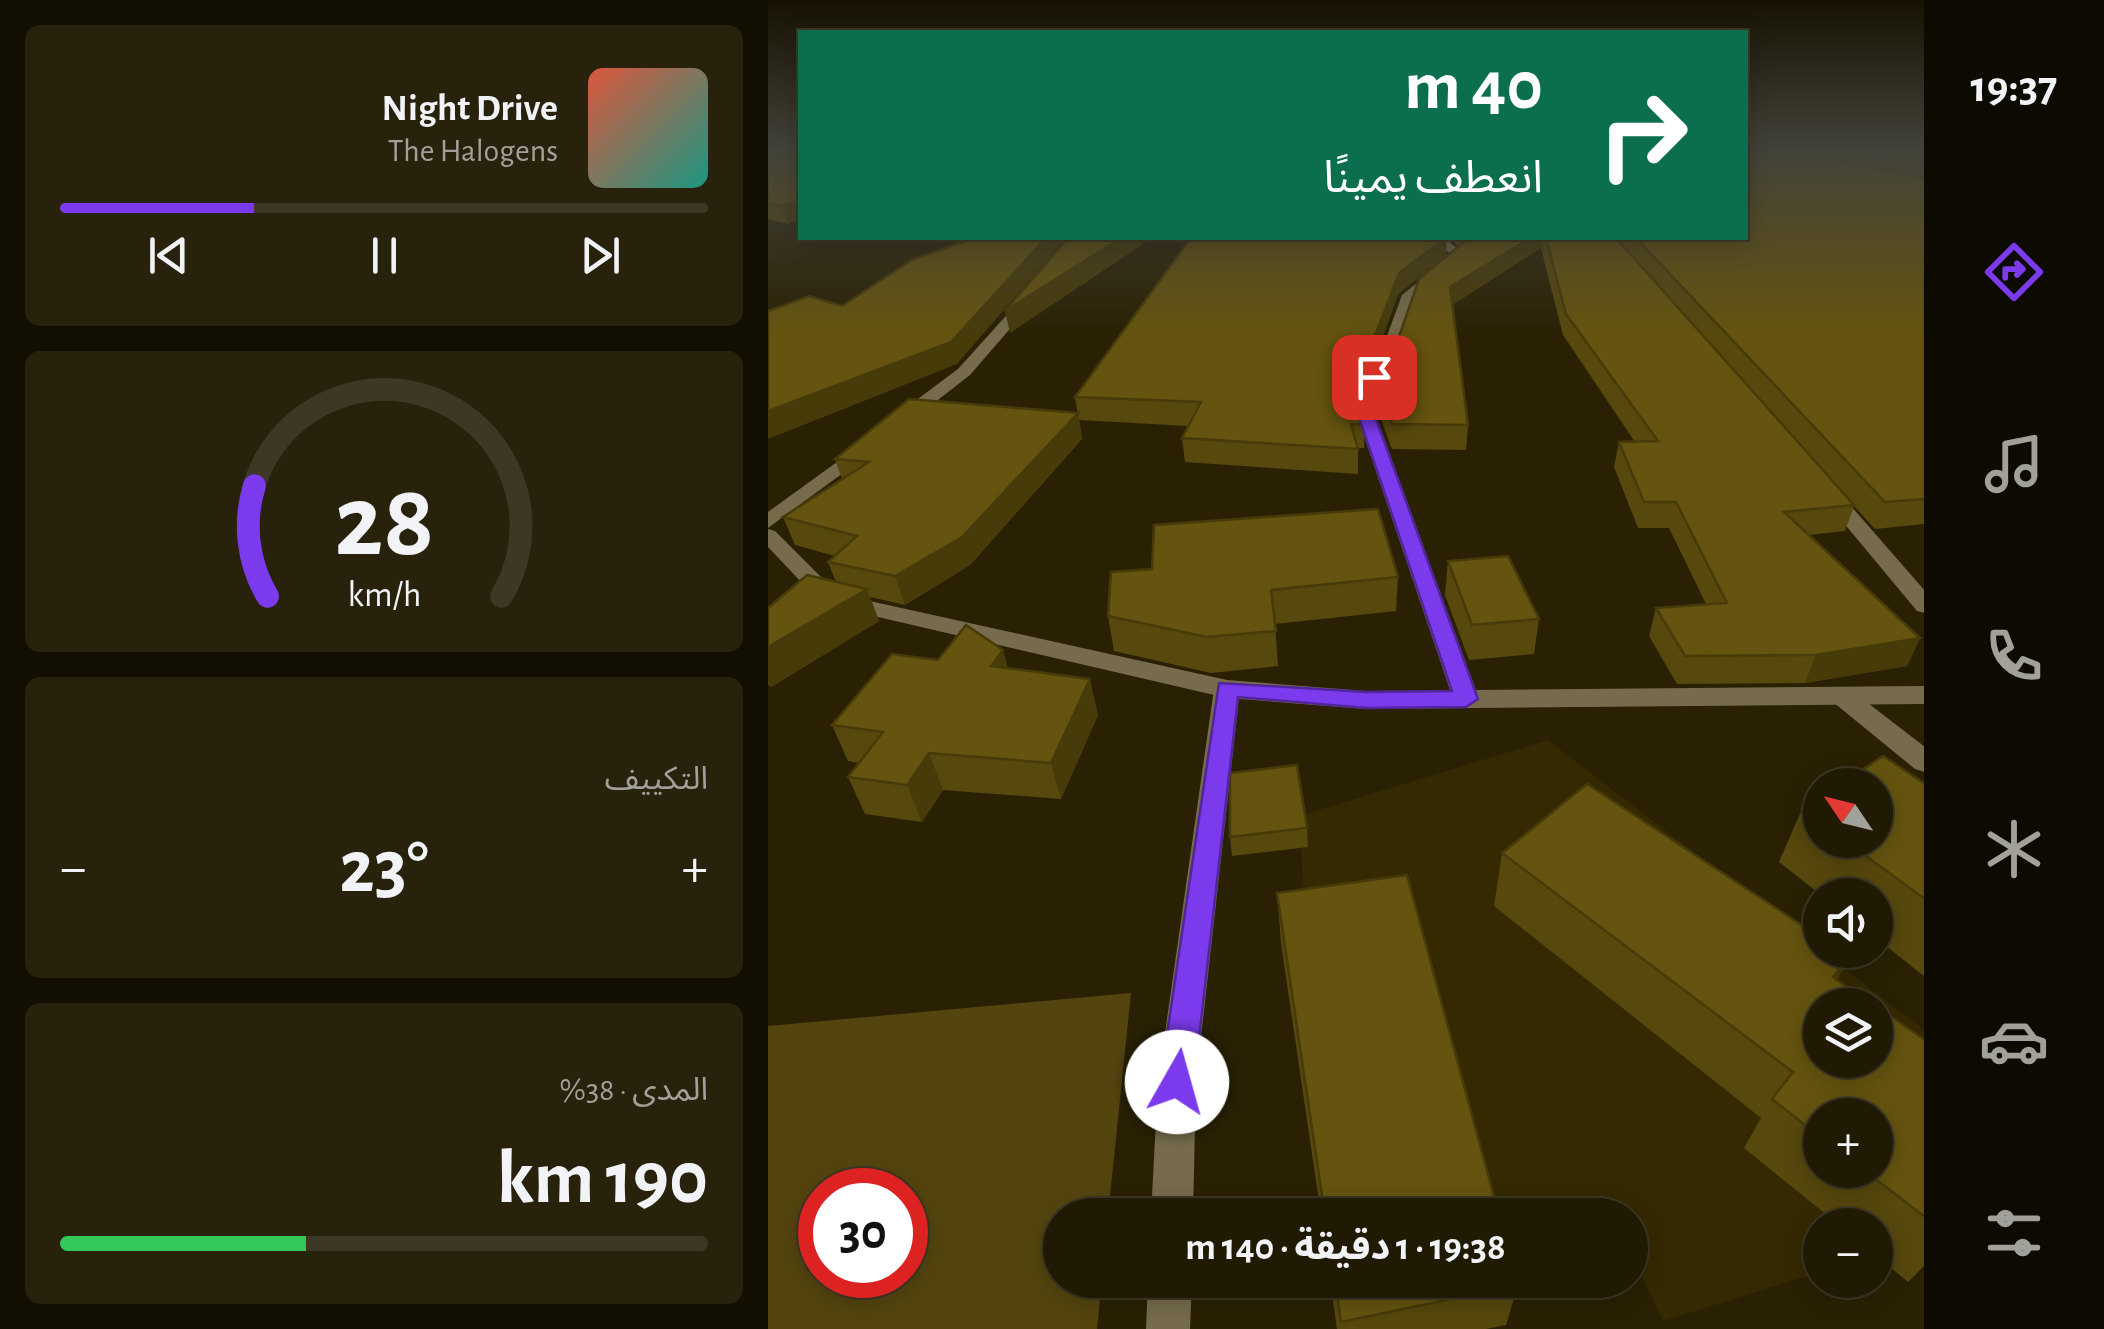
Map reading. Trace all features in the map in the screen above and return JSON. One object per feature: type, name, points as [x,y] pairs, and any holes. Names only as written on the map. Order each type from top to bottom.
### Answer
[{"type":"street","points":[[1440,240],[1460,255],[1409,295],[1388,354],[1361,400],[1466,699]]},
{"type":"street","points":[[768,522],[964,372],[1043,282]]},
{"type":"street","points":[[1812,474],[1924,606]]},
{"type":"street","points":[[768,535],[830,599],[1227,689],[1366,700],[1924,695]]},
{"type":"street","points":[[1173,1198],[1177,1082],[1227,689]]},
{"type":"street","points":[[1842,696],[1924,762]]},
{"type":"street","points":[[1168,1329],[1169,1298]]},
{"type":"shaded area","points":[[1548,740],[1803,937],[1803,968],[1844,968],[1870,988],[1803,988],[1803,1078],[1893,1078],[1893,1006],[1924,1030],[1924,1240],[1893,1250],[1893,1208],[1803,1208],[1803,1277],[1663,1321],[1648,1289],[1648,1198],[1322,1198],[1299,816]]},
{"type":"shaded area","points":[[1131,993],[1110,1198],[1043,1198],[1043,1298],[1100,1298],[1097,1329],[768,1329],[768,1026]]},
{"type":"building","points":[[1748,212],[1925,212],[1925,499],[1885,502],[1638,240],[1748,240]]},
{"type":"building","points":[[968,240],[1044,240],[951,342],[768,411],[768,311],[809,296],[842,306],[912,260]]},
{"type":"building","points":[[1066,240],[1118,240],[1005,311]]},
{"type":"building","points":[[1190,240],[1442,240],[1399,273],[1377,331],[1349,375],[1365,424],[1351,424],[1358,449],[1182,438],[1201,402],[1075,397]]},
{"type":"building","points":[[1467,240],[1527,240],[1450,287],[1468,425],[1392,424],[1375,377],[1400,334],[1419,279]]},
{"type":"building","points":[[1547,240],[1618,240],[1854,505],[1784,512],[1920,638],[1816,655],[1685,656],[1656,608],[1727,603],[1676,502],[1644,502],[1619,442],[1658,441],[1566,314]]},
{"type":"building","points":[[909,399],[1078,413],[962,537],[895,576],[828,562],[857,536],[783,517],[869,462],[835,459]]},
{"type":"building","points":[[1378,509],[1398,577],[1271,590],[1276,631],[1207,637],[1108,616],[1111,572],[1152,569],[1154,525]]},
{"type":"building","points":[[1508,556],[1539,619],[1472,625],[1448,561]]},
{"type":"building","points":[[807,575],[867,589],[768,647],[768,608]]},
{"type":"building","points":[[966,625],[1003,650],[991,666],[1090,679],[1051,763],[929,753],[907,785],[848,777],[883,732],[832,725],[892,654],[938,660]]},
{"type":"building","points":[[1883,756],[1925,784],[1925,899],[1869,858],[1893,858],[1893,768],[1865,768]]},
{"type":"building","points":[[1297,765],[1307,828],[1230,837],[1230,773]]},
{"type":"building","points":[[1587,784],[1803,926],[1803,968],[1841,968],[1833,977],[1849,988],[1803,988],[1803,1078],[1893,1078],[1893,1018],[1925,1040],[1925,1217],[1887,1188],[1893,1188],[1893,1098],[1803,1098],[1803,1124],[1772,1099],[1793,1072],[1502,853]]},
{"type":"building","points":[[1407,875],[1494,1198],[1322,1198],[1277,893]]},
{"type":"building","points":[[1338,1298],[1456,1298],[1341,1322]]},
{"type":"route","points":[[1177,1082],[1227,689],[1366,700],[1466,699],[1361,400],[1374,377]]}]
